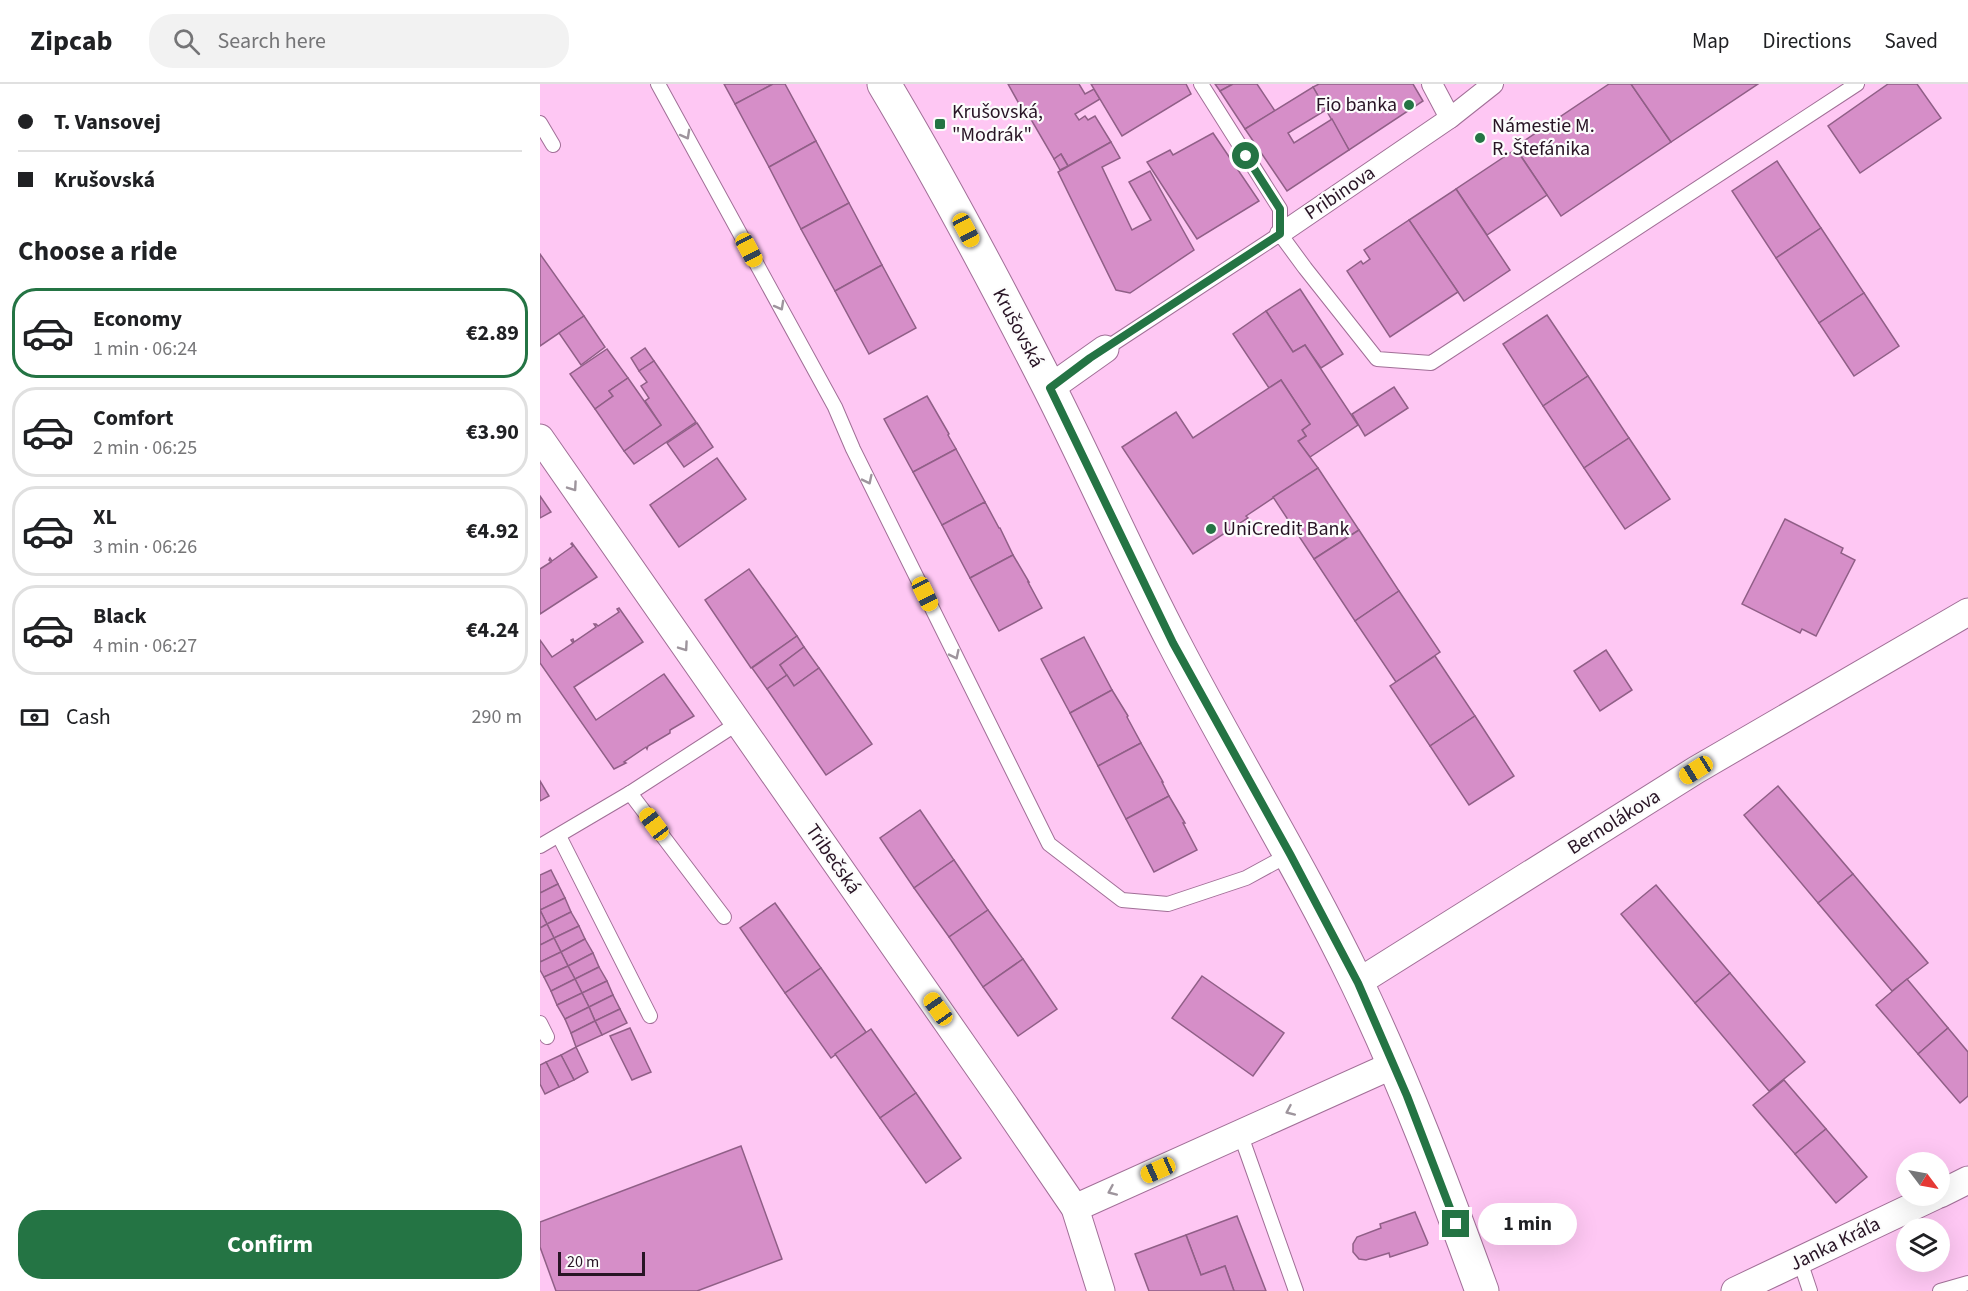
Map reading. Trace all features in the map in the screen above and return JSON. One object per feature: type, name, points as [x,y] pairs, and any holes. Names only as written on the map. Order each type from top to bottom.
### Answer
[{"type":"main road","name":"Krušovská","points":[[884,84],[921,146],[1050,388],[1173,643],[1290,854],[1358,983],[1407,1096],[1482,1291]]},
{"type":"street","points":[[1432,84],[1450,117],[1493,84]]},
{"type":"street","name":"Pribinova","points":[[1280,234],[1450,117]]},
{"type":"street","name":"Pribinova","points":[[1050,388],[1105,349]]},
{"type":"street","name":"Tribečská","points":[[540,438],[991,1084],[1074,1208],[1101,1291]]},
{"type":"street","name":"Bernolákova","points":[[1358,983],[1696,770],[1968,612]]},
{"type":"street","points":[[1074,1208],[1393,1065]]},
{"type":"street","name":"Janka Kráľa","points":[[1950,1189],[1968,1180]]},
{"type":"street","name":"Janka Kráľa","points":[[1735,1291],[1914,1206]]},
{"type":"lane","points":[[658,84],[835,407],[853,449],[1049,844],[1122,900],[1168,904],[1246,878],[1290,854]]},
{"type":"lane","points":[[1201,84],[1280,209],[1280,234],[1377,359],[1431,363],[1857,84]]},
{"type":"lane","points":[[540,123],[553,145]]},
{"type":"lane","name":"Pribinova","points":[[1105,349],[1280,234]]},
{"type":"lane","points":[[540,846],[630,793],[738,723]]},
{"type":"lane","points":[[630,793],[724,917]]},
{"type":"lane","points":[[559,836],[650,1016]]},
{"type":"lane","points":[[540,1023],[547,1037]]},
{"type":"lane","points":[[1240,1133],[1296,1291]]},
{"type":"lane","points":[[1800,1261],[1810,1291]]},
{"type":"lane","points":[[1940,1291],[1968,1283]]},
{"type":"building","points":[[724,84],[773,84],[735,104]]},
{"type":"building","points":[[773,84],[785,84],[816,141],[769,167],[735,104]]},
{"type":"building","points":[[1008,84],[1079,84],[1085,94],[1094,89],[1100,99],[1075,114],[1079,120],[1085,116],[1088,120],[1095,116],[1111,142],[1068,166],[1061,154],[1054,159]]},
{"type":"building","points":[[1091,84],[1186,84],[1191,94],[1122,136]]},
{"type":"building","points":[[1215,84],[1233,84],[1220,91]]},
{"type":"building","points":[[1233,84],[1257,84],[1275,111],[1245,129],[1220,91]]},
{"type":"building","points":[[1319,84],[1413,84],[1423,101],[1349,150],[1313,87]]},
{"type":"building","points":[[1609,84],[1631,84],[1671,142],[1561,216],[1515,147]]},
{"type":"building","points":[[1631,84],[1758,84],[1671,142]]},
{"type":"building","points":[[1888,84],[1917,84],[1941,118],[1860,173],[1828,126]]},
{"type":"building","points":[[1313,87],[1326,110],[1288,133],[1294,143],[1332,119],[1349,150],[1287,191],[1245,129]]},
{"type":"building","points":[[1213,133],[1259,201],[1197,239],[1147,162],[1170,150],[1173,155]]},
{"type":"building","points":[[816,141],[849,203],[801,229],[769,167]]},
{"type":"building","points":[[1111,142],[1120,158],[1102,167],[1132,230],[1151,220],[1129,182],[1150,171],[1194,250],[1130,293],[1116,290],[1058,172]]},
{"type":"building","points":[[1516,149],[1547,195],[1487,235],[1456,189]]},
{"type":"building","points":[[1061,154],[1068,166],[1060,170],[1054,159]]},
{"type":"building","points":[[1777,161],[1821,228],[1776,258],[1732,191]]},
{"type":"building","points":[[1456,189],[1510,270],[1464,301],[1409,220]]},
{"type":"building","points":[[849,203],[882,265],[835,291],[801,229]]},
{"type":"building","points":[[1409,220],[1458,292],[1390,337],[1347,271],[1361,261],[1363,264],[1370,259],[1364,250]]},
{"type":"building","points":[[1821,228],[1864,293],[1819,323],[1776,258]]},
{"type":"building","points":[[540,254],[584,316],[540,346]]},
{"type":"building","points":[[882,265],[916,328],[869,354],[835,291]]},
{"type":"building","points":[[1300,289],[1343,354],[1321,368],[1305,345],[1293,352],[1266,311]]},
{"type":"building","points":[[1864,293],[1899,346],[1854,376],[1819,323]]},
{"type":"building","points":[[1266,311],[1293,352],[1305,345],[1358,425],[1310,457],[1298,441],[1306,436],[1302,430],[1310,424],[1281,380],[1269,388],[1233,334]]},
{"type":"building","points":[[1547,315],[1588,376],[1543,406],[1503,344]]},
{"type":"building","points":[[584,316],[605,347],[581,365],[559,333]]},
{"type":"building","points":[[645,348],[654,361],[639,371],[631,358]]},
{"type":"building","points":[[607,349],[628,378],[609,391],[613,396],[595,409],[570,374]]},
{"type":"building","points":[[654,361],[696,422],[634,464],[624,451],[661,425],[645,401],[649,398],[641,386],[647,382],[639,371]]},
{"type":"building","points":[[1588,376],[1629,438],[1584,468],[1543,406]]},
{"type":"building","points":[[628,378],[661,425],[624,451],[595,409],[613,396],[609,391]]},
{"type":"building","points":[[1281,380],[1310,424],[1302,430],[1306,436],[1298,441],[1318,468],[1193,554],[1122,447],[1176,412],[1193,438]]},
{"type":"building","points":[[1394,387],[1408,408],[1365,436],[1352,414]]},
{"type":"building","points":[[927,396],[956,449],[913,472],[884,419]]},
{"type":"building","points":[[697,423],[713,447],[684,467],[667,443]]},
{"type":"building","points":[[1629,438],[1670,499],[1625,529],[1584,468]]},
{"type":"building","points":[[956,449],[985,502],[942,525],[913,472]]},
{"type":"building","points":[[717,458],[746,499],[679,547],[650,505]]},
{"type":"building","points":[[1318,468],[1359,530],[1314,559],[1273,497]]},
{"type":"building","points":[[540,496],[551,512],[540,518]]},
{"type":"building","points":[[985,502],[1013,555],[970,578],[942,525]]},
{"type":"building","points":[[1785,519],[1843,548],[1841,553],[1855,560],[1816,636],[1802,629],[1800,633],[1742,604]]},
{"type":"building","points":[[1359,530],[1399,591],[1355,621],[1314,559]]},
{"type":"building","points":[[572,543],[597,577],[540,614],[540,569],[551,562],[550,558],[552,561],[573,546]]},
{"type":"building","points":[[1013,555],[1042,608],[999,631],[970,578]]},
{"type":"building","points":[[749,569],[797,636],[751,668],[705,600]]},
{"type":"building","points":[[1399,591],[1440,652],[1396,682],[1355,621]]},
{"type":"building","points":[[619,608],[643,642],[574,687],[596,720],[664,674],[694,716],[614,769],[540,663],[540,640],[552,657],[573,643],[571,640],[573,639],[574,642],[596,627],[594,624],[598,626],[619,612],[617,609]]},
{"type":"building","points":[[797,636],[804,647],[780,665],[787,675],[767,689],[752,668]]},
{"type":"building","points":[[1084,637],[1112,690],[1070,713],[1041,659]]},
{"type":"building","points":[[804,647],[819,668],[794,686],[780,665]]},
{"type":"building","points":[[1606,650],[1632,690],[1600,711],[1574,671]]},
{"type":"building","points":[[1435,656],[1475,716],[1430,746],[1390,686]]},
{"type":"building","points":[[819,668],[872,744],[826,775],[767,689],[787,675],[794,686]]},
{"type":"building","points":[[1112,690],[1141,743],[1098,766],[1070,713]]},
{"type":"building","points":[[1475,716],[1514,776],[1469,805],[1430,746]]},
{"type":"building","points":[[1141,743],[1169,796],[1126,819],[1098,766]]},
{"type":"building","points":[[540,781],[549,796],[540,801]]},
{"type":"building","points":[[1778,786],[1853,874],[1818,903],[1744,815]]},
{"type":"building","points":[[1169,796],[1197,850],[1154,872],[1126,819]]},
{"type":"building","points":[[920,810],[954,860],[914,888],[880,838]]},
{"type":"building","points":[[954,860],[988,910],[949,937],[914,888]]},
{"type":"building","points":[[551,870],[558,884],[540,893],[540,875]]},
{"type":"building","points":[[1853,874],[1928,963],[1892,991],[1818,903]]},
{"type":"building","points":[[558,884],[565,898],[540,910],[540,893]]},
{"type":"building","points":[[1656,885],[1730,973],[1695,1003],[1621,914]]},
{"type":"building","points":[[565,898],[571,912],[547,924],[540,910]]},
{"type":"building","points":[[775,903],[821,968],[785,993],[740,928]]},
{"type":"building","points":[[540,910],[547,924],[540,928]]},
{"type":"building","points":[[988,910],[1023,959],[983,987],[949,937]]},
{"type":"building","points":[[571,912],[579,926],[554,938],[547,924]]},
{"type":"building","points":[[547,924],[554,938],[540,945],[540,928]]},
{"type":"building","points":[[579,926],[585,939],[561,952],[554,938]]},
{"type":"building","points":[[554,938],[561,952],[540,962],[540,945]]},
{"type":"building","points":[[585,939],[593,953],[568,966],[561,952]]},
{"type":"building","points":[[561,952],[568,966],[544,977],[540,970],[540,962]]},
{"type":"building","points":[[593,953],[599,967],[575,979],[568,966]]},
{"type":"building","points":[[1023,959],[1057,1009],[1018,1036],[983,987]]},
{"type":"building","points":[[568,966],[575,979],[551,991],[544,977]]},
{"type":"building","points":[[599,967],[607,981],[582,993],[575,979]]},
{"type":"building","points":[[821,968],[866,1032],[831,1058],[785,993]]},
{"type":"building","points":[[1730,973],[1805,1062],[1769,1091],[1695,1003]]},
{"type":"building","points":[[1202,976],[1284,1033],[1253,1076],[1172,1018]]},
{"type":"building","points":[[575,979],[582,993],[557,1005],[551,991]]},
{"type":"building","points":[[1907,979],[1948,1028],[1918,1054],[1876,1005]]},
{"type":"building","points":[[607,981],[613,995],[589,1007],[582,993]]},
{"type":"building","points":[[582,993],[589,1007],[565,1019],[557,1005]]},
{"type":"building","points":[[613,995],[620,1009],[595,1021],[589,1007]]},
{"type":"building","points":[[589,1007],[595,1021],[571,1033],[565,1019]]},
{"type":"building","points":[[620,1009],[627,1023],[602,1035],[595,1021]]},
{"type":"building","points":[[595,1021],[602,1035],[576,1047],[571,1033]]},
{"type":"building","points":[[630,1028],[651,1072],[632,1080],[610,1036]]},
{"type":"building","points":[[1948,1028],[1968,1052],[1968,1096],[1960,1103],[1918,1054]]},
{"type":"building","points":[[871,1029],[916,1093],[880,1118],[835,1054]]},
{"type":"building","points":[[576,1047],[588,1072],[574,1080],[561,1055]]},
{"type":"building","points":[[561,1055],[574,1080],[559,1087],[546,1062]]},
{"type":"building","points":[[546,1062],[559,1087],[545,1094],[540,1084],[540,1065]]},
{"type":"building","points":[[1784,1080],[1826,1129],[1795,1154],[1753,1105]]},
{"type":"building","points":[[916,1093],[961,1158],[926,1183],[880,1118]]},
{"type":"building","points":[[1826,1129],[1867,1177],[1836,1203],[1795,1154]]},
{"type":"building","points":[[741,1146],[782,1259],[697,1291],[556,1291],[540,1247],[540,1222]]},
{"type":"building","points":[[1415,1212],[1427,1245],[1390,1257],[1389,1253],[1366,1260],[1359,1259],[1353,1252],[1353,1244],[1357,1237],[1381,1228],[1380,1224]]},
{"type":"building","points":[[1237,1216],[1266,1291],[1234,1291],[1225,1266],[1201,1275],[1186,1235]]},
{"type":"building","points":[[1186,1235],[1201,1275],[1225,1266],[1234,1291],[1149,1291],[1135,1254]]},
{"type":"place","name":"Fio banka","points":[[1409,105]]},
{"type":"place","name":"Krušovská, \"Modrák\"","points":[[940,124]]},
{"type":"place","name":"Námestie M. R. Štefánika","points":[[1480,138]]},
{"type":"place","name":"UniCredit Bank","points":[[1211,529]]},
{"type":"route","points":[[1246,156],[1280,209],[1280,234],[1090,358],[1050,388],[1173,643],[1290,854],[1358,983],[1407,1096],[1456,1224]]}]
